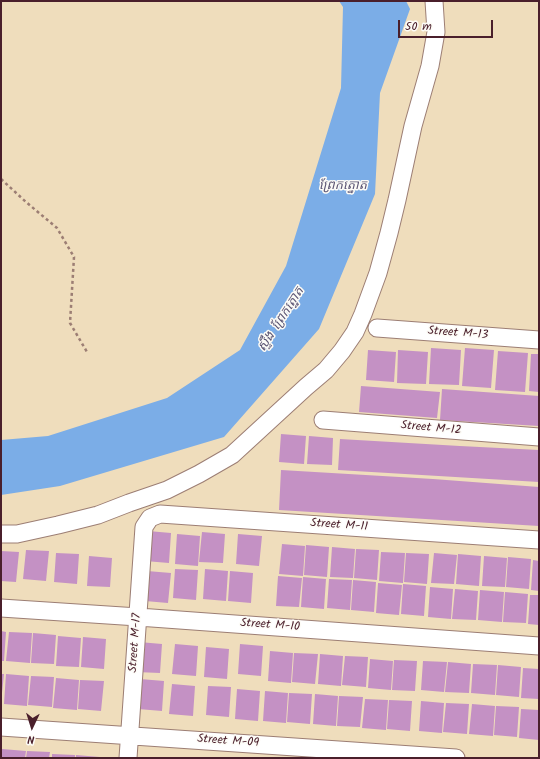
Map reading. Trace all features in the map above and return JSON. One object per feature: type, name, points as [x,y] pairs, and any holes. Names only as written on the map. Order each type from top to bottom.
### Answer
[{"type":"street","points":[[1,534],[17,534],[98,515],[167,490],[199,474],[232,455],[326,370],[342,351],[355,332],[363,314],[378,273],[389,233],[413,126],[431,59],[436,32],[434,1]]},
{"type":"street","name":"Street M-13","points":[[377,328],[539,340]]},
{"type":"street","name":"Street M-12","points":[[323,420],[539,437]]},
{"type":"street","name":"Street M-11","points":[[144,527],[150,518],[160,514],[539,540]]},
{"type":"street","name":"Street M-17","points":[[128,758],[144,527]]},
{"type":"street","name":"Street M-10","points":[[1,608],[539,646]]},
{"type":"street","name":"Street M-09","points":[[1,727],[456,758]]},
{"type":"path","points":[[1,179],[57,228],[74,257],[70,323],[87,352]]},
{"type":"water","name":"ព្រែកត្នោត","points":[[339,1],[406,1],[410,9],[380,93],[375,194],[319,329],[224,437],[60,486],[1,495],[1,440],[48,436],[167,398],[240,350],[286,266],[341,88],[343,7]]},
{"type":"building","points":[[431,348],[461,350],[459,385],[429,384]]},
{"type":"building","points":[[465,348],[494,350],[491,388],[462,386]]},
{"type":"building","points":[[368,350],[396,352],[394,382],[366,380]]},
{"type":"building","points":[[398,350],[428,352],[426,384],[397,383]]},
{"type":"building","points":[[498,351],[528,353],[525,392],[495,390]]},
{"type":"building","points":[[531,354],[539,354],[539,392],[529,391]]},
{"type":"building","points":[[361,386],[440,392],[437,418],[359,412]]},
{"type":"building","points":[[442,389],[539,396],[539,426],[440,420]]},
{"type":"building","points":[[281,434],[306,436],[304,464],[279,462]]},
{"type":"building","points":[[309,436],[333,438],[332,465],[307,464]]},
{"type":"building","points":[[340,439],[539,450],[539,482],[338,470]]},
{"type":"building","points":[[281,470],[539,487],[539,526],[279,510]]},
{"type":"building","points":[[148,531],[171,533],[169,563],[145,561]]},
{"type":"building","points":[[202,532],[225,534],[223,563],[199,562]]},
{"type":"building","points":[[177,534],[200,536],[198,566],[175,564]]},
{"type":"building","points":[[238,534],[262,536],[259,566],[236,564]]},
{"type":"building","points":[[282,544],[305,546],[303,576],[279,574]]},
{"type":"building","points":[[306,545],[329,547],[327,577],[304,575]]},
{"type":"building","points":[[332,547],[355,549],[353,578],[330,577]]},
{"type":"building","points":[[356,549],[379,550],[377,580],[354,578]]},
{"type":"building","points":[[26,550],[49,551],[46,581],[23,579]]},
{"type":"building","points":[[1,551],[19,552],[16,582],[1,581]]},
{"type":"building","points":[[381,552],[405,553],[403,583],[379,581]]},
{"type":"building","points":[[56,553],[79,554],[77,584],[54,582]]},
{"type":"building","points":[[406,553],[429,554],[427,584],[404,582]]},
{"type":"building","points":[[434,553],[457,555],[454,584],[431,583]]},
{"type":"building","points":[[458,554],[481,556],[479,586],[456,584]]},
{"type":"building","points":[[89,556],[112,558],[110,587],[87,586]]},
{"type":"building","points":[[484,556],[507,558],[505,587],[482,586]]},
{"type":"building","points":[[508,557],[531,559],[529,589],[506,587]]},
{"type":"building","points":[[533,560],[539,561],[539,591],[531,590]]},
{"type":"building","points":[[175,569],[198,570],[196,600],[173,598]]},
{"type":"building","points":[[205,569],[228,571],[226,601],[203,599]]},
{"type":"building","points":[[147,571],[171,573],[168,603],[145,601]]},
{"type":"building","points":[[230,571],[253,573],[251,603],[228,601]]},
{"type":"building","points":[[278,576],[302,578],[299,607],[276,606]]},
{"type":"building","points":[[303,577],[326,579],[324,609],[301,607]]},
{"type":"building","points":[[329,579],[352,580],[350,610],[327,608]]},
{"type":"building","points":[[353,580],[376,582],[374,612],[351,610]]},
{"type":"building","points":[[378,583],[402,585],[399,615],[376,613]]},
{"type":"building","points":[[403,584],[426,586],[424,616],[401,614]]},
{"type":"building","points":[[430,587],[453,589],[451,619],[428,617]]},
{"type":"building","points":[[455,589],[478,591],[476,620],[452,619]]},
{"type":"building","points":[[480,590],[504,592],[502,622],[478,620]]},
{"type":"building","points":[[505,592],[528,594],[526,623],[503,622]]},
{"type":"building","points":[[530,595],[539,595],[539,625],[528,624]]},
{"type":"building","points":[[1,631],[6,632],[4,661],[1,661]]},
{"type":"building","points":[[9,632],[32,633],[30,663],[6,661]]},
{"type":"building","points":[[33,633],[56,635],[54,664],[31,663]]},
{"type":"building","points":[[58,636],[81,638],[79,667],[56,666]]},
{"type":"building","points":[[83,637],[106,639],[104,669],[81,667]]},
{"type":"building","points":[[139,642],[162,644],[160,673],[136,672]]},
{"type":"building","points":[[175,644],[198,646],[196,676],[172,674]]},
{"type":"building","points":[[240,644],[263,646],[261,676],[238,674]]},
{"type":"building","points":[[206,647],[229,649],[227,679],[204,677]]},
{"type":"building","points":[[270,651],[293,653],[291,683],[268,681]]},
{"type":"building","points":[[294,653],[318,654],[315,684],[292,682]]},
{"type":"building","points":[[320,654],[343,656],[341,686],[318,684]]},
{"type":"building","points":[[345,656],[368,657],[366,687],[342,685]]},
{"type":"building","points":[[370,659],[393,661],[391,690],[368,688]]},
{"type":"building","points":[[394,660],[417,661],[415,691],[392,690]]},
{"type":"building","points":[[423,661],[447,662],[444,692],[421,690]]},
{"type":"building","points":[[448,662],[471,664],[469,693],[445,692]]},
{"type":"building","points":[[473,664],[497,665],[495,695],[471,693]]},
{"type":"building","points":[[498,665],[521,667],[519,697],[496,695]]},
{"type":"building","points":[[523,668],[539,669],[539,699],[521,698]]},
{"type":"building","points":[[1,674],[4,674],[2,693],[1,693]]},
{"type":"building","points":[[6,674],[29,676],[27,706],[4,704]]},
{"type":"building","points":[[31,676],[54,677],[52,707],[28,705]]},
{"type":"building","points":[[56,678],[79,680],[77,710],[53,708]]},
{"type":"building","points":[[140,679],[164,681],[162,711],[138,709]]},
{"type":"building","points":[[80,680],[104,681],[101,711],[78,709]]},
{"type":"building","points":[[172,684],[195,686],[193,716],[169,714]]},
{"type":"building","points":[[208,686],[231,687],[229,717],[206,715]]},
{"type":"building","points":[[237,689],[260,691],[258,721],[235,719]]},
{"type":"building","points":[[265,691],[288,693],[286,723],[263,721]]},
{"type":"building","points":[[289,693],[312,694],[310,724],[287,722]]},
{"type":"building","points":[[315,694],[338,696],[336,726],[313,724]]},
{"type":"building","points":[[339,696],[363,697],[360,727],[337,726]]},
{"type":"building","points":[[365,699],[388,700],[386,730],[362,728]]},
{"type":"building","points":[[389,700],[412,701],[410,731],[387,729]]},
{"type":"building","points":[[421,701],[444,703],[442,733],[419,731]]},
{"type":"building","points":[[446,703],[469,704],[467,734],[443,732]]},
{"type":"building","points":[[472,704],[495,706],[493,736],[469,734]]},
{"type":"building","points":[[496,706],[519,707],[517,737],[494,735]]},
{"type":"building","points":[[521,709],[539,710],[539,740],[519,738]]},
{"type":"building","points":[[2,749],[26,751],[25,758],[2,758]]},
{"type":"building","points":[[27,751],[50,752],[49,758],[26,758]]},
{"type":"building","points":[[52,754],[75,755],[75,758],[52,758]]},
{"type":"building","points":[[76,755],[100,757],[100,758],[76,758]]},
{"type":"water label","name":"ស្ទឹង ព្រែកត្នោត","points":[[282,320]]}]
